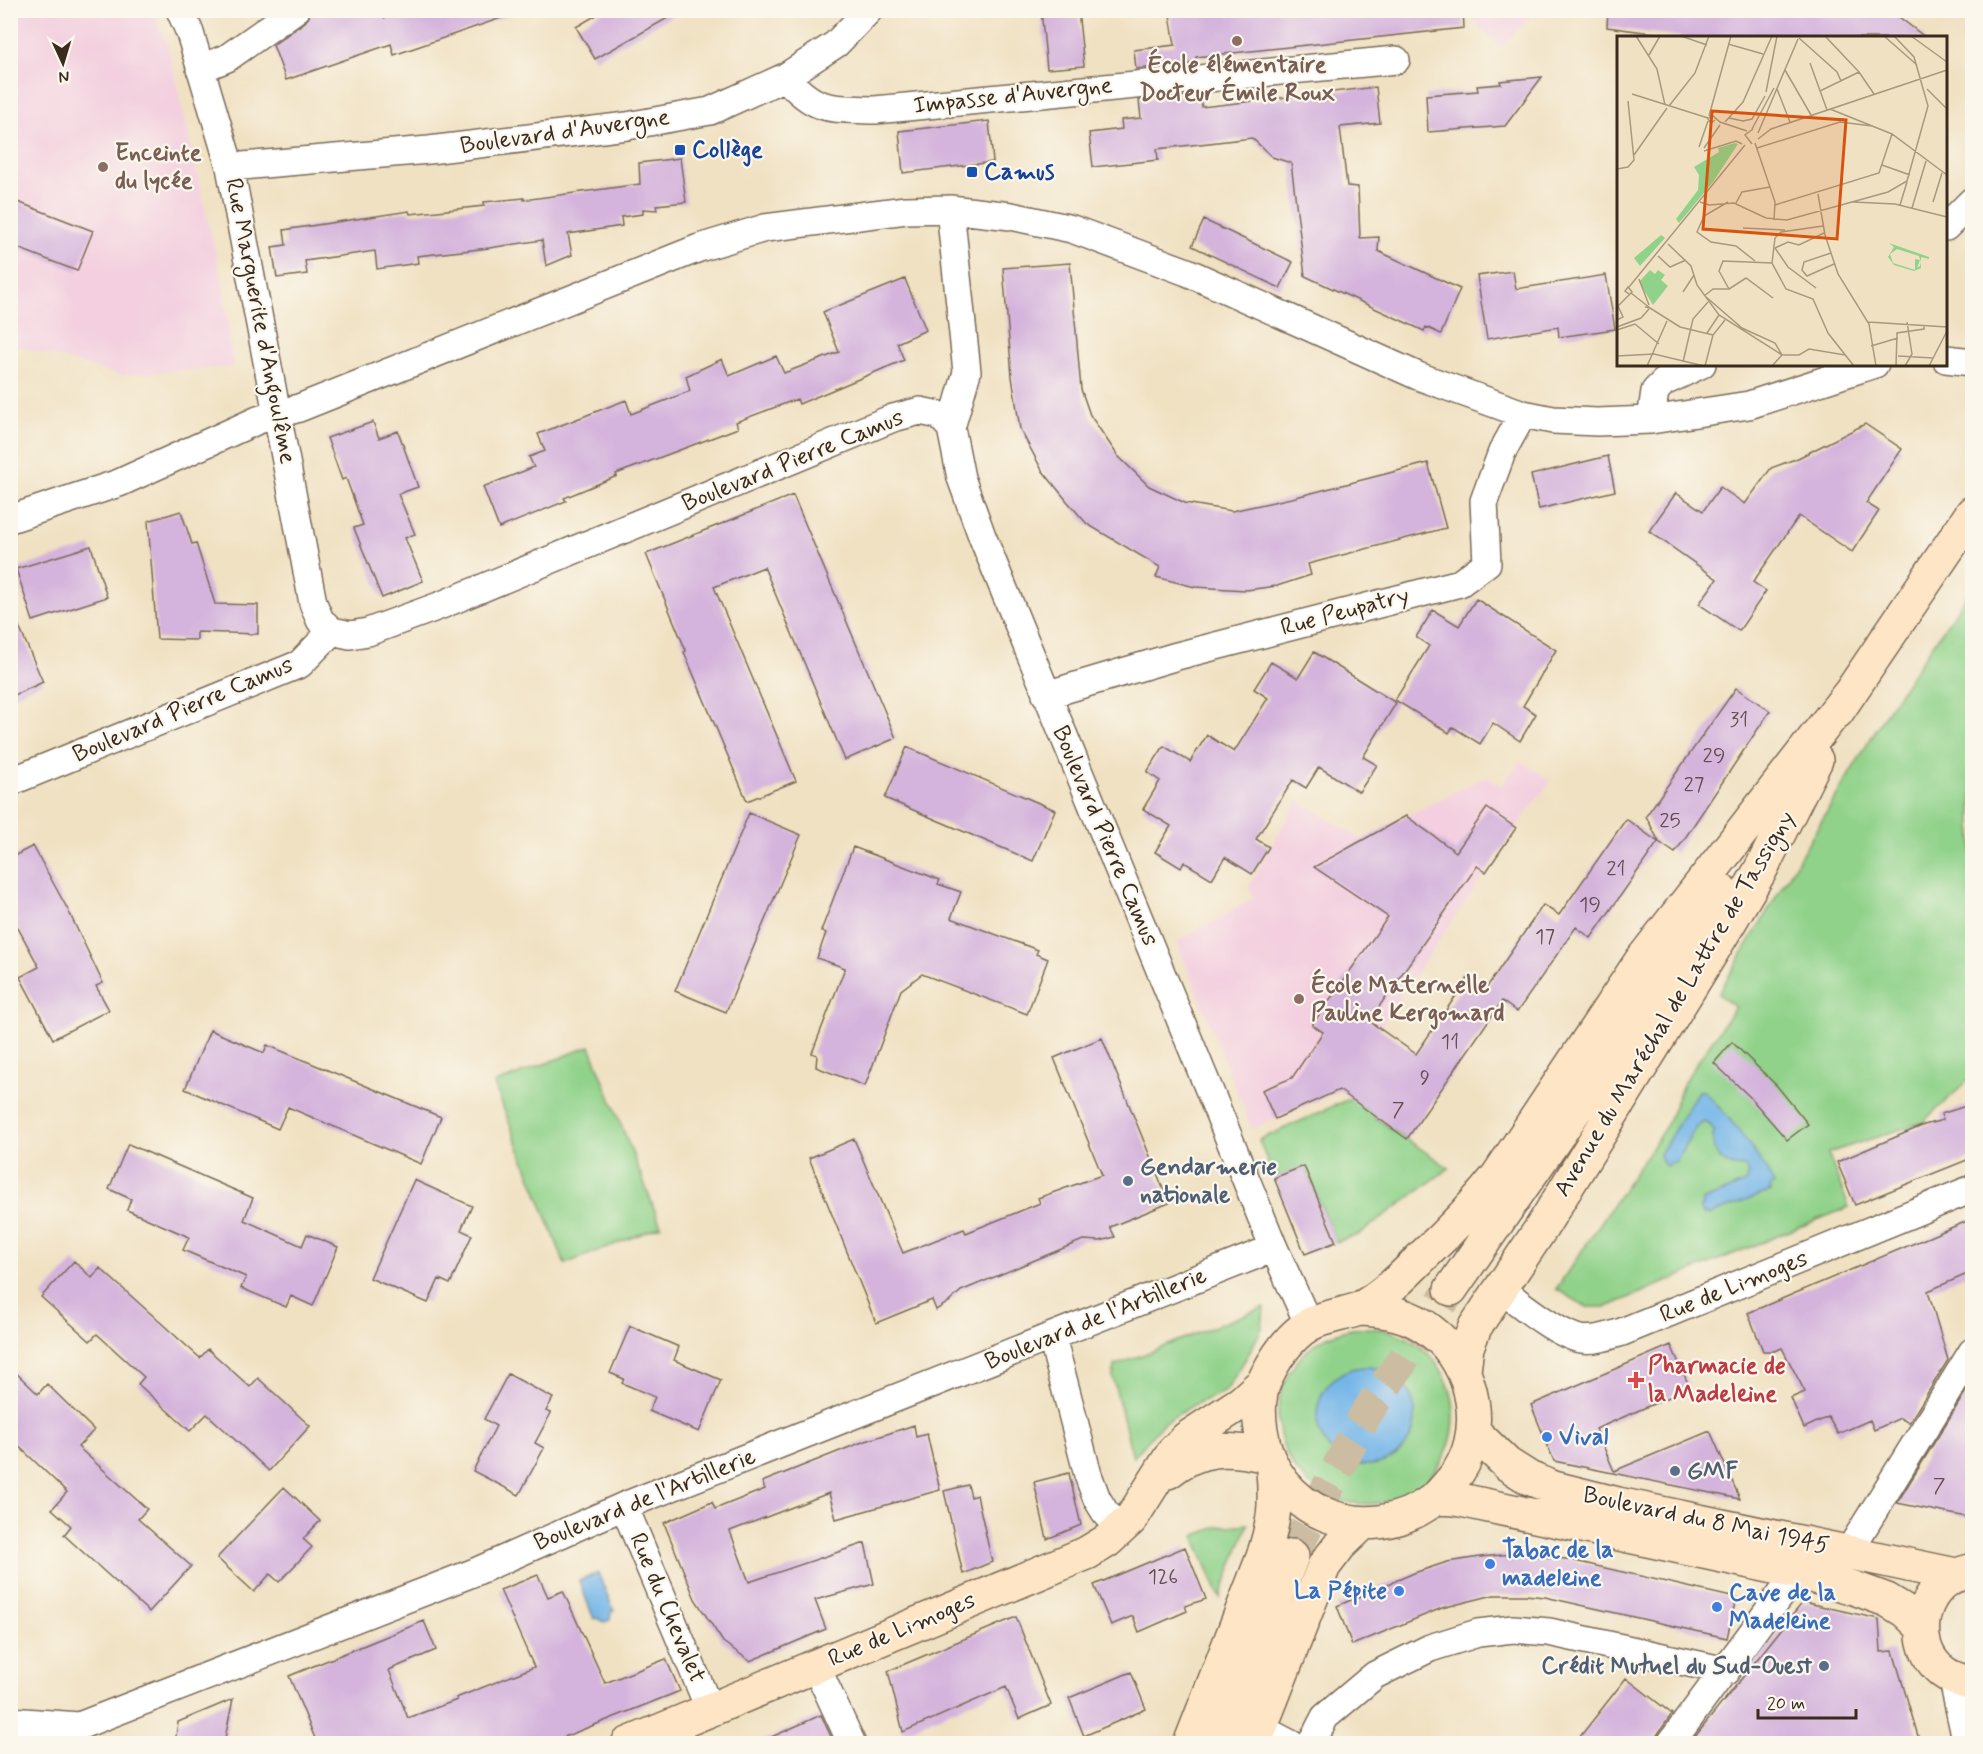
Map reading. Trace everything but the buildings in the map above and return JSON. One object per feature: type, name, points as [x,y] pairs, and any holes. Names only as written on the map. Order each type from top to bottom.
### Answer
[{"type":"main road","points":[[1451,1289],[1630,1030],[1756,832],[1967,522],[1972,495]]},
{"type":"main road","name":"Avenue du Maréchal de Lattre de Tassigny","points":[[1464,1371],[1467,1347],[1475,1327],[1542,1227],[1760,871],[1849,694]]},
{"type":"main road","name":"Avenue du Maréchal de Lattre de Tassigny","points":[[1359,1309],[1396,1282],[1470,1210],[1497,1177],[1641,961],[1849,694]]},
{"type":"main road","points":[[1190,1743],[1272,1526],[1276,1502],[1260,1421],[1259,1403],[1264,1382],[1276,1358],[1291,1340],[1310,1325],[1359,1309],[1393,1313],[1410,1318],[1432,1331],[1450,1349],[1464,1371],[1470,1390],[1473,1431],[1463,1462],[1455,1476],[1436,1498],[1413,1512],[1397,1519],[1363,1523],[1336,1519],[1311,1508],[1290,1492],[1270,1464]]},
{"type":"main road","name":"Rue de Limoges","points":[[628,1743],[1087,1553],[1122,1530],[1154,1486],[1174,1451],[1187,1438],[1242,1402],[1264,1382]]},
{"type":"main road","name":"Boulevard du 8 Mai 1945","points":[[1473,1431],[1507,1464],[1529,1478],[1554,1488],[1618,1504],[1964,1573]]},
{"type":"main road","name":"Rue de Limoges","points":[[1154,1486],[1182,1461],[1197,1454],[1220,1449],[1245,1451],[1270,1464]]},
{"type":"main road","name":"Boulevard du 8 Mai 1945","points":[[1436,1498],[1456,1499],[1797,1572],[1887,1600],[1905,1611],[1922,1627]]},
{"type":"main road","points":[[1257,1736],[1324,1566],[1340,1545],[1363,1523]]},
{"type":"main road","points":[[1220,1743],[1292,1556]]},
{"type":"main road","points":[[1964,1573],[1942,1583],[1931,1596],[1924,1610],[1922,1627],[1924,1643],[1931,1658],[1941,1671],[1964,1682]]},
{"type":"street","name":"Rue Marguerite d'Angoulême","points":[[180,10],[190,33],[230,167],[313,603],[320,620],[332,631]]},
{"type":"street","points":[[200,69],[227,58],[295,10]]},
{"type":"street","name":"Boulevard d'Auvergne","points":[[230,167],[429,150],[627,126],[710,111],[784,77],[836,44],[869,10]]},
{"type":"street","name":"Impasse d'Auvergne","points":[[784,77],[799,93],[823,108],[875,110],[1396,60]]},
{"type":"street","points":[[1947,226],[1972,201]]},
{"type":"street","points":[[950,209],[967,372],[951,428]]},
{"type":"street","points":[[10,519],[119,483],[258,420],[279,416],[699,248],[765,228],[906,210],[950,209],[1011,216],[1072,229],[1187,272],[1418,376],[1523,414],[1553,420],[1597,422],[1651,420],[1749,405],[1869,366]]},
{"type":"street","points":[[1947,359],[1972,362]]},
{"type":"street","points":[[1651,420],[1655,391],[1664,382],[1698,366]]},
{"type":"street","name":"Boulevard Pierre Camus","points":[[10,782],[300,664],[332,631],[350,635],[368,632],[439,606],[893,418],[920,411],[939,414],[951,428],[961,478],[1046,695],[1274,1248],[1310,1325]]},
{"type":"street","name":"Rue Peupatry","points":[[1046,695],[1187,654],[1460,583],[1487,563],[1484,501],[1502,452],[1523,414]]},
{"type":"street","name":"Rue de Limoges","points":[[1501,1289],[1567,1334],[1581,1339],[1598,1339],[1623,1332],[1972,1189]]},
{"type":"street","name":"Boulevard de l'Artillerie","points":[[10,1721],[79,1726],[475,1572],[624,1506],[1274,1248]]},
{"type":"street","points":[[1052,1337],[1088,1475],[1097,1499],[1105,1512],[1122,1530]]},
{"type":"street","points":[[1849,1551],[1972,1352]]},
{"type":"street","name":"Rue du Chevalet","points":[[624,1506],[710,1710]]},
{"type":"street","points":[[1670,1743],[1726,1671],[1797,1572]]},
{"type":"street","points":[[1311,1743],[1325,1717],[1375,1675],[1430,1648],[1478,1633],[1514,1629],[1549,1632],[1726,1671]]},
{"type":"street","points":[[816,1666],[852,1743]]},
{"type":"street","points":[[1964,1682],[1970,1743]]},
{"type":"street","points":[[1257,1736],[1291,1743]]},
{"type":"shaded area","name":"Enceinte du lycée","points":[[10,11],[153,11],[167,43],[224,290],[233,367],[119,375],[11,344]]},
{"type":"shaded area","points":[[1465,11],[1535,11],[1501,48]]},
{"type":"shaded area","name":"École Maternelle Pauline Kergomard","points":[[1521,761],[1551,781],[1516,828],[1335,1092],[1252,1129],[1177,942],[1254,898],[1248,888],[1298,800],[1362,840],[1487,776],[1501,786]]},
{"type":"green space","points":[[1972,588],[1972,1077],[1926,1121],[1828,1153],[1849,1207],[1607,1307],[1587,1307],[1556,1289],[1666,1126],[1684,1082],[1735,1007],[1718,994],[1889,708]]},
{"type":"green space","points":[[590,1046],[661,1226],[565,1264],[494,1084]]},
{"type":"green space","points":[[1351,1098],[1375,1115],[1374,1117],[1449,1168],[1358,1235],[1336,1242],[1305,1166],[1274,1178],[1259,1140]]},
{"type":"green space","points":[[1264,1307],[1262,1328],[1226,1391],[1197,1403],[1163,1423],[1133,1458],[1113,1378],[1114,1366]]},
{"type":"green space","points":[[1366,1328],[1400,1335],[1415,1343],[1428,1354],[1439,1367],[1447,1382],[1454,1416],[1447,1450],[1439,1465],[1428,1478],[1415,1489],[1400,1497],[1366,1504],[1332,1497],[1317,1489],[1304,1478],[1293,1465],[1285,1450],[1278,1416],[1285,1382],[1293,1367],[1304,1354],[1317,1343],[1332,1335]]},
{"type":"green space","points":[[1248,1524],[1220,1598],[1194,1536],[1217,1527]]},
{"type":"water","points":[[1698,1091],[1704,1091],[1733,1124],[1751,1147],[1774,1184],[1770,1187],[1771,1191],[1709,1215],[1703,1214],[1700,1207],[1703,1206],[1702,1201],[1745,1183],[1748,1175],[1746,1167],[1733,1166],[1721,1160],[1715,1152],[1714,1130],[1704,1122],[1696,1127],[1675,1163],[1667,1166],[1663,1163],[1660,1154]]},
{"type":"water","points":[[1366,1367],[1385,1371],[1400,1382],[1411,1397],[1415,1416],[1411,1435],[1400,1450],[1385,1461],[1366,1465],[1347,1461],[1332,1450],[1321,1435],[1317,1416],[1321,1397],[1332,1382],[1347,1371]]},
{"type":"water","points":[[598,1573],[614,1611],[611,1612],[610,1620],[604,1622],[597,1618],[594,1619],[579,1581]]},
{"type":"tunnel","points":[[1292,1556],[1366,1414],[1451,1289]]},
{"type":"place","name":"École élémentaire Docteur Émile Roux","points":[[1237,41]]},
{"type":"place","name":"Collège","points":[[680,150]]},
{"type":"place","name":"Enceinte du lycée","points":[[103,167]]},
{"type":"place","name":"Camus","points":[[972,172]]},
{"type":"place","name":"École Maternelle Pauline Kergomard","points":[[1299,999]]},
{"type":"place","name":"Gendarmerie nationale","points":[[1128,1181]]},
{"type":"place","name":"Pharmacie de la Madeleine","points":[[1636,1380]]},
{"type":"place","name":"Vival","points":[[1547,1437]]},
{"type":"place","name":"GMF","points":[[1675,1471]]},
{"type":"place","name":"Tabac de la madeleine","points":[[1490,1564]]},
{"type":"place","name":"La Pépite","points":[[1399,1591]]},
{"type":"place","name":"Cave de la Madeleine","points":[[1717,1607]]},
{"type":"place","name":"Crédit Mutuel du Sud-Ouest","points":[[1824,1666]]}]
